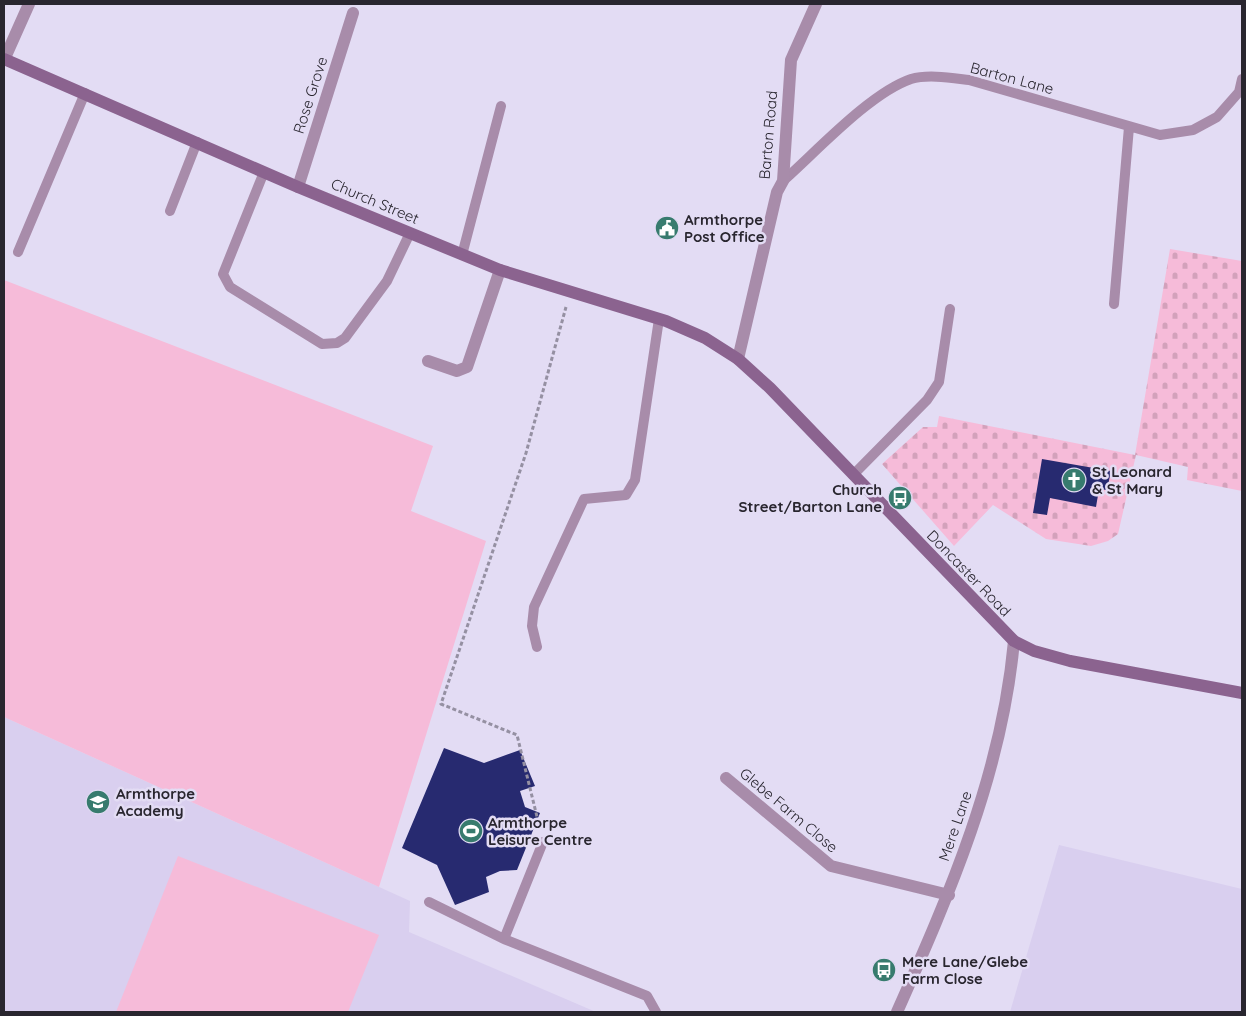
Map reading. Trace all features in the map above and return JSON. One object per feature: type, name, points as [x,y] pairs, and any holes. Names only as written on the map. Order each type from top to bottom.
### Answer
[{"type":"street","points":[[4,59],[29,4]]},
{"type":"street","name":"Barton Road","points":[[738,359],[777,192],[783,181],[791,60],[816,4]]},
{"type":"street","name":"Rose Grove","points":[[298,187],[353,13]]},
{"type":"street","name":"Church Street","points":[[4,59],[298,187],[462,255],[500,270],[659,319],[705,338],[738,359]]},
{"type":"street","points":[[428,361],[457,371],[467,366],[500,270]]},
{"type":"street","name":"Doncaster Road","points":[[738,359],[770,388],[1014,641],[1034,650],[1070,661],[1242,693]]},
{"type":"street","name":"Mere Lane","points":[[897,1012],[949,894],[983,796],[1006,705],[1014,641]]},
{"type":"street","name":"Glebe Farm Close","points":[[726,778],[831,866],[949,894]]},
{"type":"lane","name":"Barton Lane","points":[[783,181],[882,92],[913,78],[946,77],[969,80],[1160,135],[1193,130],[1218,117],[1240,93],[1242,79]]},
{"type":"lane","points":[[18,252],[85,93]]},
{"type":"lane","points":[[462,255],[501,106]]},
{"type":"lane","points":[[1114,304],[1129,127]]},
{"type":"lane","points":[[170,212],[197,142]]},
{"type":"lane","points":[[264,172],[223,274],[230,287],[322,344],[337,343],[345,338],[387,281],[410,233]]},
{"type":"lane","points":[[853,475],[927,400],[940,382],[950,309]]},
{"type":"lane","points":[[537,647],[532,626],[534,607],[584,499],[626,495],[635,480],[659,319]]},
{"type":"lane","points":[[504,939],[543,842]]},
{"type":"lane","points":[[429,902],[504,939],[647,996],[656,1012]]},
{"type":"path","points":[[543,842],[517,735],[441,704],[526,453],[570,292]]},
{"type":"shaded area","name":"Armthorpe Academy","points":[[4,717],[410,901],[409,932],[596,1012],[4,1012]]},
{"type":"shaded area","points":[[1059,845],[1242,889],[1242,1012],[1010,1012]]},
{"type":"green space","points":[[1170,249],[1242,261],[1242,491],[1187,480],[1188,467],[1136,455],[1118,534],[1108,541],[1091,546],[1046,539],[993,505],[954,546],[882,464],[923,427],[937,427],[939,416],[1135,455]]},
{"type":"green space","points":[[4,280],[433,446],[411,511],[486,541],[379,887],[4,717]]},
{"type":"green space","points":[[178,856],[379,935],[348,1012],[116,1012]]},
{"type":"building","name":"St Leonard & St Mary","points":[[1042,459],[1111,471],[1107,490],[1099,489],[1096,507],[1050,498],[1047,515],[1033,513]]},
{"type":"building","name":"Armthorpe Leisure Centre","points":[[444,748],[484,763],[520,750],[535,786],[520,791],[525,807],[540,813],[517,870],[500,871],[486,877],[489,892],[455,905],[437,865],[402,848]]},
{"type":"place","name":"Armthorpe Post Office","points":[[667,228]]},
{"type":"place","name":"St Leonard & St Mary","points":[[1074,480]]},
{"type":"place","name":"Church Street/Barton Lane","points":[[900,498]]},
{"type":"place","name":"Armthorpe Academy","points":[[98,802]]},
{"type":"place","name":"Armthorpe Leisure Centre","points":[[471,831]]},
{"type":"place","name":"Mere Lane/Glebe Farm Close","points":[[884,970]]}]
